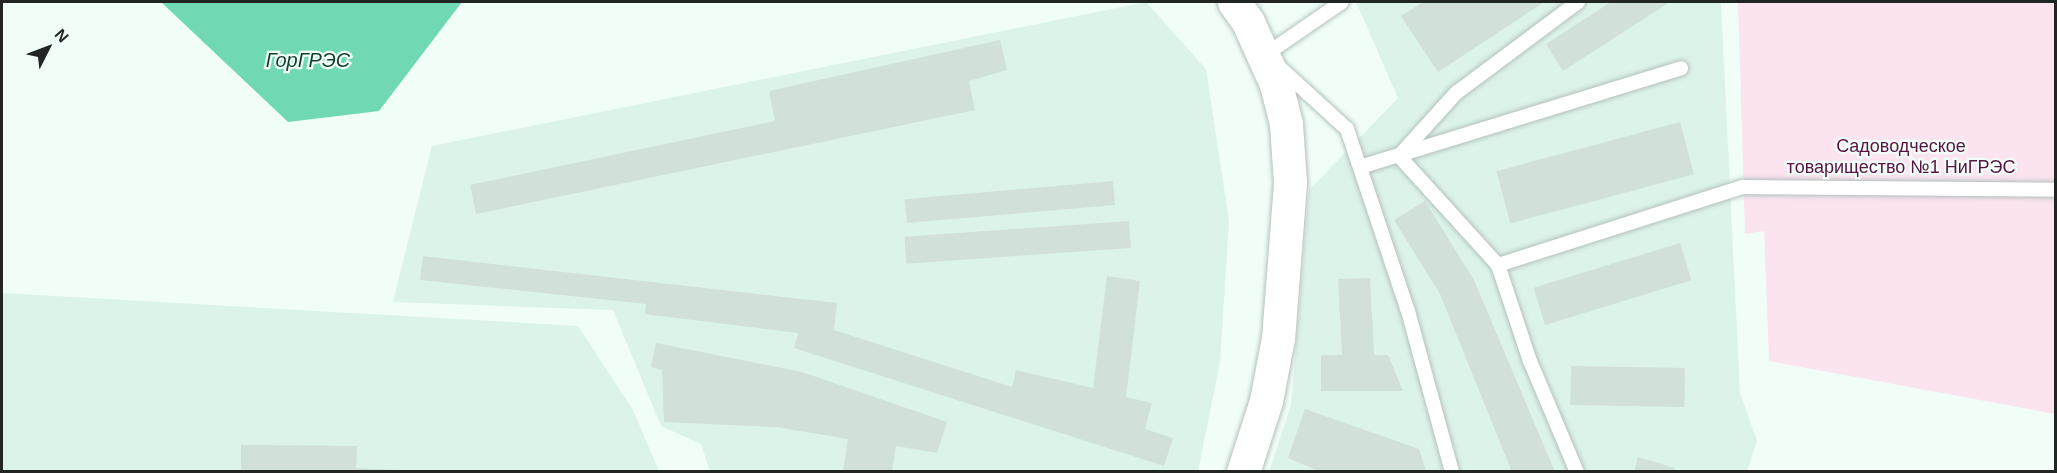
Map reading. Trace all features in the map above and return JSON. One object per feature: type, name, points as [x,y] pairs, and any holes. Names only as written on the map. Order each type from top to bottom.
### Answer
[{"type":"main road","points":[[1234,2],[1263,53],[1286,124],[1290,183],[1278,338],[1266,401],[1243,471]]},
{"type":"lane","points":[[1400,156],[1456,93],[1578,2]]},
{"type":"lane","points":[[1338,3],[1263,53],[1347,129],[1408,311],[1452,471]]},
{"type":"lane","points":[[1359,167],[1681,68]]},
{"type":"lane","points":[[1400,156],[1498,265],[1530,361],[1577,471]]},
{"type":"lane","points":[[1498,265],[1743,187],[2055,190]]},
{"type":"shaded area","points":[[1146,2],[1206,69],[1229,221],[1220,362],[1198,471],[710,471],[701,444],[661,426],[613,310],[393,302],[432,146]]},
{"type":"shaded area","points":[[1356,2],[1721,2],[1740,393],[1757,441],[1747,471],[1269,472],[1291,405],[1309,190],[1398,98]]},
{"type":"shaded area","points":[[2,293],[578,326],[633,410],[659,471],[2,471]]},
{"type":"green space","name":"Садоводческое товарищество №1 НиГРЭС","points":[[1738,2],[2055,2],[2055,414],[1769,361],[1764,231],[1745,234]]},
{"type":"water","name":"ГорГРЭС","points":[[161,2],[462,2],[379,111],[288,122]]},
{"type":"building","points":[[1423,2],[1544,2],[1438,72],[1401,16]]},
{"type":"building","points":[[1611,2],[1670,2],[1563,71],[1546,44]]},
{"type":"building","points":[[1000,40],[1007,70],[969,81],[975,110],[476,214],[470,185],[775,121],[769,91]]},
{"type":"building","points":[[1680,122],[1694,174],[1510,223],[1496,171]]},
{"type":"building","points":[[1113,181],[1115,205],[907,223],[905,199]]},
{"type":"building","points":[[1425,201],[1474,280],[1555,472],[1512,472],[1440,294],[1394,220]]},
{"type":"building","points":[[1129,221],[1131,248],[906,264],[905,237]]},
{"type":"building","points":[[1680,243],[1691,280],[1545,325],[1534,288]]},
{"type":"building","points":[[423,256],[837,303],[834,330],[1012,387],[1016,370],[1093,388],[1107,276],[1140,281],[1126,397],[1152,403],[1145,429],[1173,438],[1164,466],[794,348],[798,333],[645,314],[646,304],[420,280]]},
{"type":"building","points":[[1370,278],[1374,355],[1388,355],[1403,391],[1321,391],[1321,355],[1342,355],[1338,279]]},
{"type":"building","points":[[656,343],[802,372],[947,422],[937,453],[896,446],[892,472],[843,472],[848,439],[776,427],[664,422],[662,370],[651,367]]},
{"type":"building","points":[[1571,366],[1685,368],[1684,407],[1570,405]]},
{"type":"building","points":[[1305,409],[1419,449],[1426,472],[1321,472],[1288,458]]},
{"type":"building","points":[[241,445],[357,446],[356,468],[442,472],[241,472]]},
{"type":"building","points":[[1638,457],[1675,468],[1674,472],[1634,472]]}]
